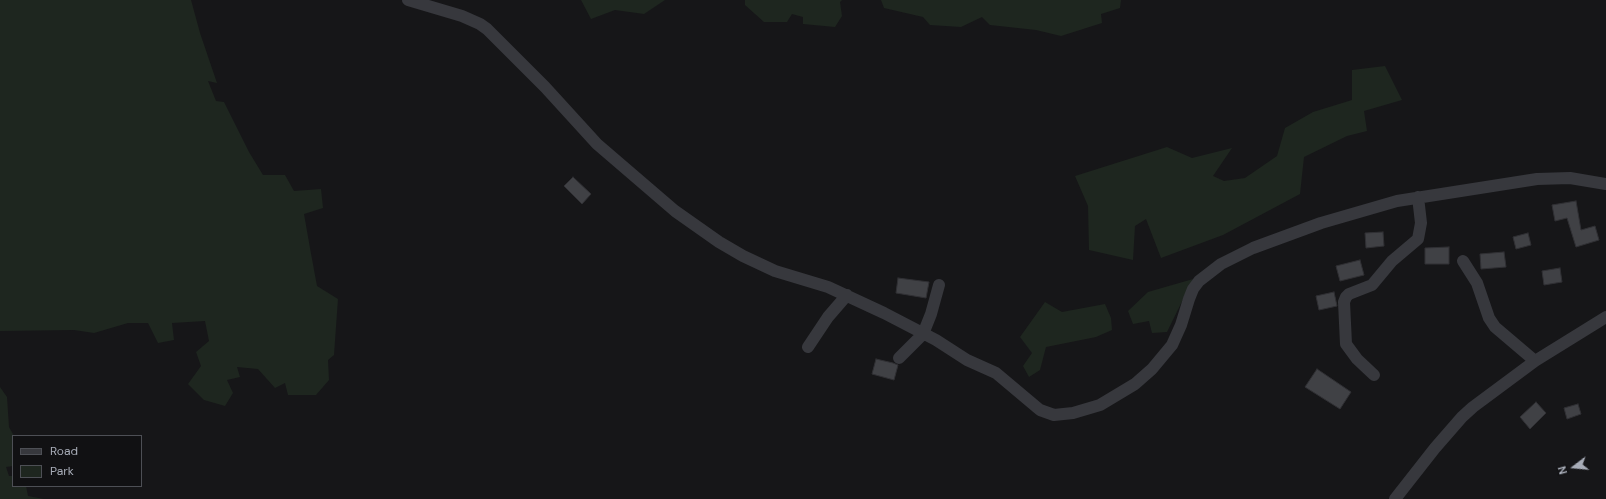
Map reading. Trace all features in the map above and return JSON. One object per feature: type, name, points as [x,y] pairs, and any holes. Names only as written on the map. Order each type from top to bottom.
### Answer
[{"type":"street","points":[[408,0],[462,16],[480,24],[487,29],[545,87],[598,144],[675,211],[720,242],[743,256],[775,270],[828,287],[846,295],[923,334],[967,360],[996,373],[1040,410],[1047,414],[1062,415],[1086,410],[1111,399],[1126,390],[1152,369],[1167,352],[1175,338],[1193,289],[1205,275],[1216,266],[1253,248],[1321,223],[1379,205],[1418,197],[1492,185],[1552,178],[1570,178],[1606,184]]},
{"type":"street","points":[[1374,375],[1357,359],[1346,344],[1344,302],[1349,294],[1372,285],[1392,261],[1418,239],[1421,223],[1418,197]]},
{"type":"street","points":[[1462,261],[1477,283],[1489,318],[1495,327],[1535,361]]},
{"type":"street","points":[[899,358],[923,334],[931,314],[939,285]]},
{"type":"street","points":[[808,347],[828,317],[846,295]]},
{"type":"street","points":[[1395,499],[1462,416],[1535,361],[1606,316]]},
{"type":"green space","points":[[0,0],[191,0],[200,33],[217,83],[208,81],[216,101],[224,102],[249,152],[263,175],[285,175],[294,191],[321,189],[323,208],[304,214],[317,286],[338,299],[334,355],[328,360],[329,380],[316,395],[288,395],[285,383],[275,388],[258,369],[237,367],[240,377],[227,380],[233,393],[225,406],[204,400],[188,384],[201,366],[196,352],[209,341],[205,321],[172,323],[174,340],[158,343],[148,323],[128,323],[94,333],[74,330],[0,331]]},
{"type":"green space","points":[[581,0],[665,0],[644,14],[615,10],[591,19]]},
{"type":"green space","points":[[745,0],[842,0],[840,2],[842,16],[835,27],[803,24],[803,17],[792,14],[787,22],[764,22],[745,5]]},
{"type":"green space","points":[[881,0],[1121,0],[1120,8],[1101,14],[1102,23],[1061,36],[1036,30],[990,25],[982,17],[961,27],[930,25],[923,17],[884,8]]},
{"type":"green space","points":[[1385,66],[1402,100],[1364,111],[1367,131],[1347,136],[1304,157],[1300,194],[1223,235],[1161,258],[1146,219],[1135,226],[1133,260],[1089,250],[1088,206],[1075,176],[1167,147],[1192,158],[1232,148],[1213,176],[1224,181],[1245,178],[1277,156],[1285,128],[1313,112],[1352,100],[1352,70]]},
{"type":"green space","points":[[1193,279],[1167,332],[1152,333],[1149,321],[1133,324],[1128,311],[1148,292]]},
{"type":"green space","points":[[1045,302],[1062,312],[1105,304],[1111,318],[1112,330],[1096,337],[1046,347],[1040,370],[1029,377],[1023,366],[1032,353],[1020,337]]},
{"type":"green space","points":[[0,387],[7,397],[9,427],[13,435],[12,435],[12,466],[6,467],[9,476],[12,476],[12,487],[26,487],[28,496],[44,499],[0,499]]},
{"type":"building","points":[[573,177],[591,194],[582,204],[564,186]]},
{"type":"building","points":[[1576,201],[1581,230],[1595,226],[1599,240],[1576,247],[1567,218],[1555,221],[1552,205]]},
{"type":"building","points":[[1383,232],[1384,246],[1366,248],[1365,233]]},
{"type":"building","points":[[1528,233],[1531,245],[1516,249],[1513,237]]},
{"type":"building","points":[[1449,247],[1449,264],[1425,264],[1425,248]]},
{"type":"building","points":[[1504,252],[1506,267],[1481,269],[1480,254]]},
{"type":"building","points":[[1360,260],[1364,275],[1340,281],[1336,266]]},
{"type":"building","points":[[1560,268],[1562,282],[1544,285],[1542,271]]},
{"type":"building","points":[[898,278],[929,282],[926,298],[896,293]]},
{"type":"building","points":[[1334,292],[1337,306],[1319,310],[1316,296]]},
{"type":"building","points":[[876,359],[898,365],[894,380],[872,374]]},
{"type":"building","points":[[1317,369],[1351,392],[1340,409],[1305,387]]},
{"type":"building","points":[[1536,402],[1546,413],[1530,429],[1520,417]]},
{"type":"building","points":[[1578,404],[1581,414],[1567,419],[1564,408]]}]
